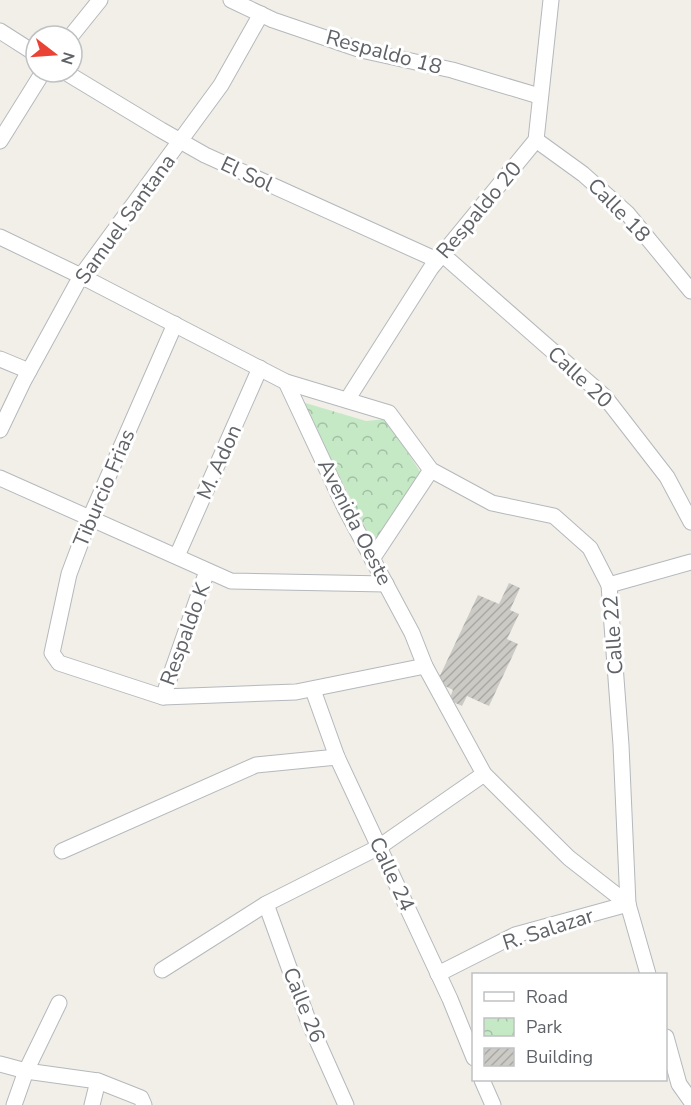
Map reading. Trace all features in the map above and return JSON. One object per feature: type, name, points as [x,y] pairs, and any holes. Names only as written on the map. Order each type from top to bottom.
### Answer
[{"type":"street","points":[[81,24],[100,0]]},
{"type":"street","name":"Respaldo 18","points":[[231,0],[261,14],[361,50],[452,70],[540,96]]},
{"type":"street","name":"Respaldo 20","points":[[347,400],[440,257],[536,140],[551,0]]},
{"type":"street","name":"Samuel Santana","points":[[0,430],[81,276],[221,85],[261,14]]},
{"type":"street","points":[[0,30],[24,46]]},
{"type":"street","name":"El Sol","points":[[84,83],[181,141],[302,200],[440,257]]},
{"type":"street","points":[[0,141],[36,84]]},
{"type":"street","name":"Calle 18","points":[[536,140],[583,174],[627,213],[691,291]]},
{"type":"street","points":[[0,237],[81,276],[286,382]]},
{"type":"street","name":"Calle 20","points":[[440,257],[605,397],[667,477],[691,522]]},
{"type":"street","name":"Tiburcio Frias","points":[[162,697],[59,663],[52,653],[69,574],[90,518],[175,324]]},
{"type":"street","points":[[0,359],[29,371]]},
{"type":"street","name":"M. Adon","points":[[177,556],[260,368]]},
{"type":"street","name":"Calle 22","points":[[286,382],[389,413],[431,470],[492,502],[554,516],[590,548],[609,585],[621,745],[628,904],[647,973]]},
{"type":"street","name":"Avenida Oeste","points":[[286,382],[345,508],[412,633],[425,666],[484,774],[569,858],[628,904]]},
{"type":"street","points":[[372,559],[431,470]]},
{"type":"street","points":[[0,478],[231,581],[386,584]]},
{"type":"street","points":[[609,585],[691,562]]},
{"type":"street","name":"Respaldo K","points":[[162,697],[207,571]]},
{"type":"street","points":[[162,697],[314,690],[425,666]]},
{"type":"street","name":"Calle 24","points":[[314,690],[337,757],[438,974],[472,1053]]},
{"type":"street","points":[[62,851],[256,765],[337,757]]},
{"type":"street","points":[[162,970],[266,904],[379,847],[484,774]]},
{"type":"street","name":"Calle 26","points":[[266,904],[308,1020],[346,1105]]},
{"type":"street","name":"R. Salazar","points":[[438,974],[515,935],[628,904]]},
{"type":"street","points":[[14,1105],[27,1071],[59,1003]]},
{"type":"street","points":[[667,1041],[679,1084],[691,1101]]},
{"type":"street","points":[[0,1064],[27,1071],[98,1081],[141,1098],[144,1105]]},
{"type":"street","points":[[92,1105],[98,1081]]},
{"type":"street","points":[[482,1081],[493,1105]]},
{"type":"green space","points":[[302,402],[366,421],[386,419],[421,473],[373,543]]},
{"type":"building","points":[[509,583],[520,588],[510,610],[519,614],[507,639],[518,644],[489,706],[467,696],[462,706],[449,700],[453,690],[437,682],[478,595],[499,604]]}]
